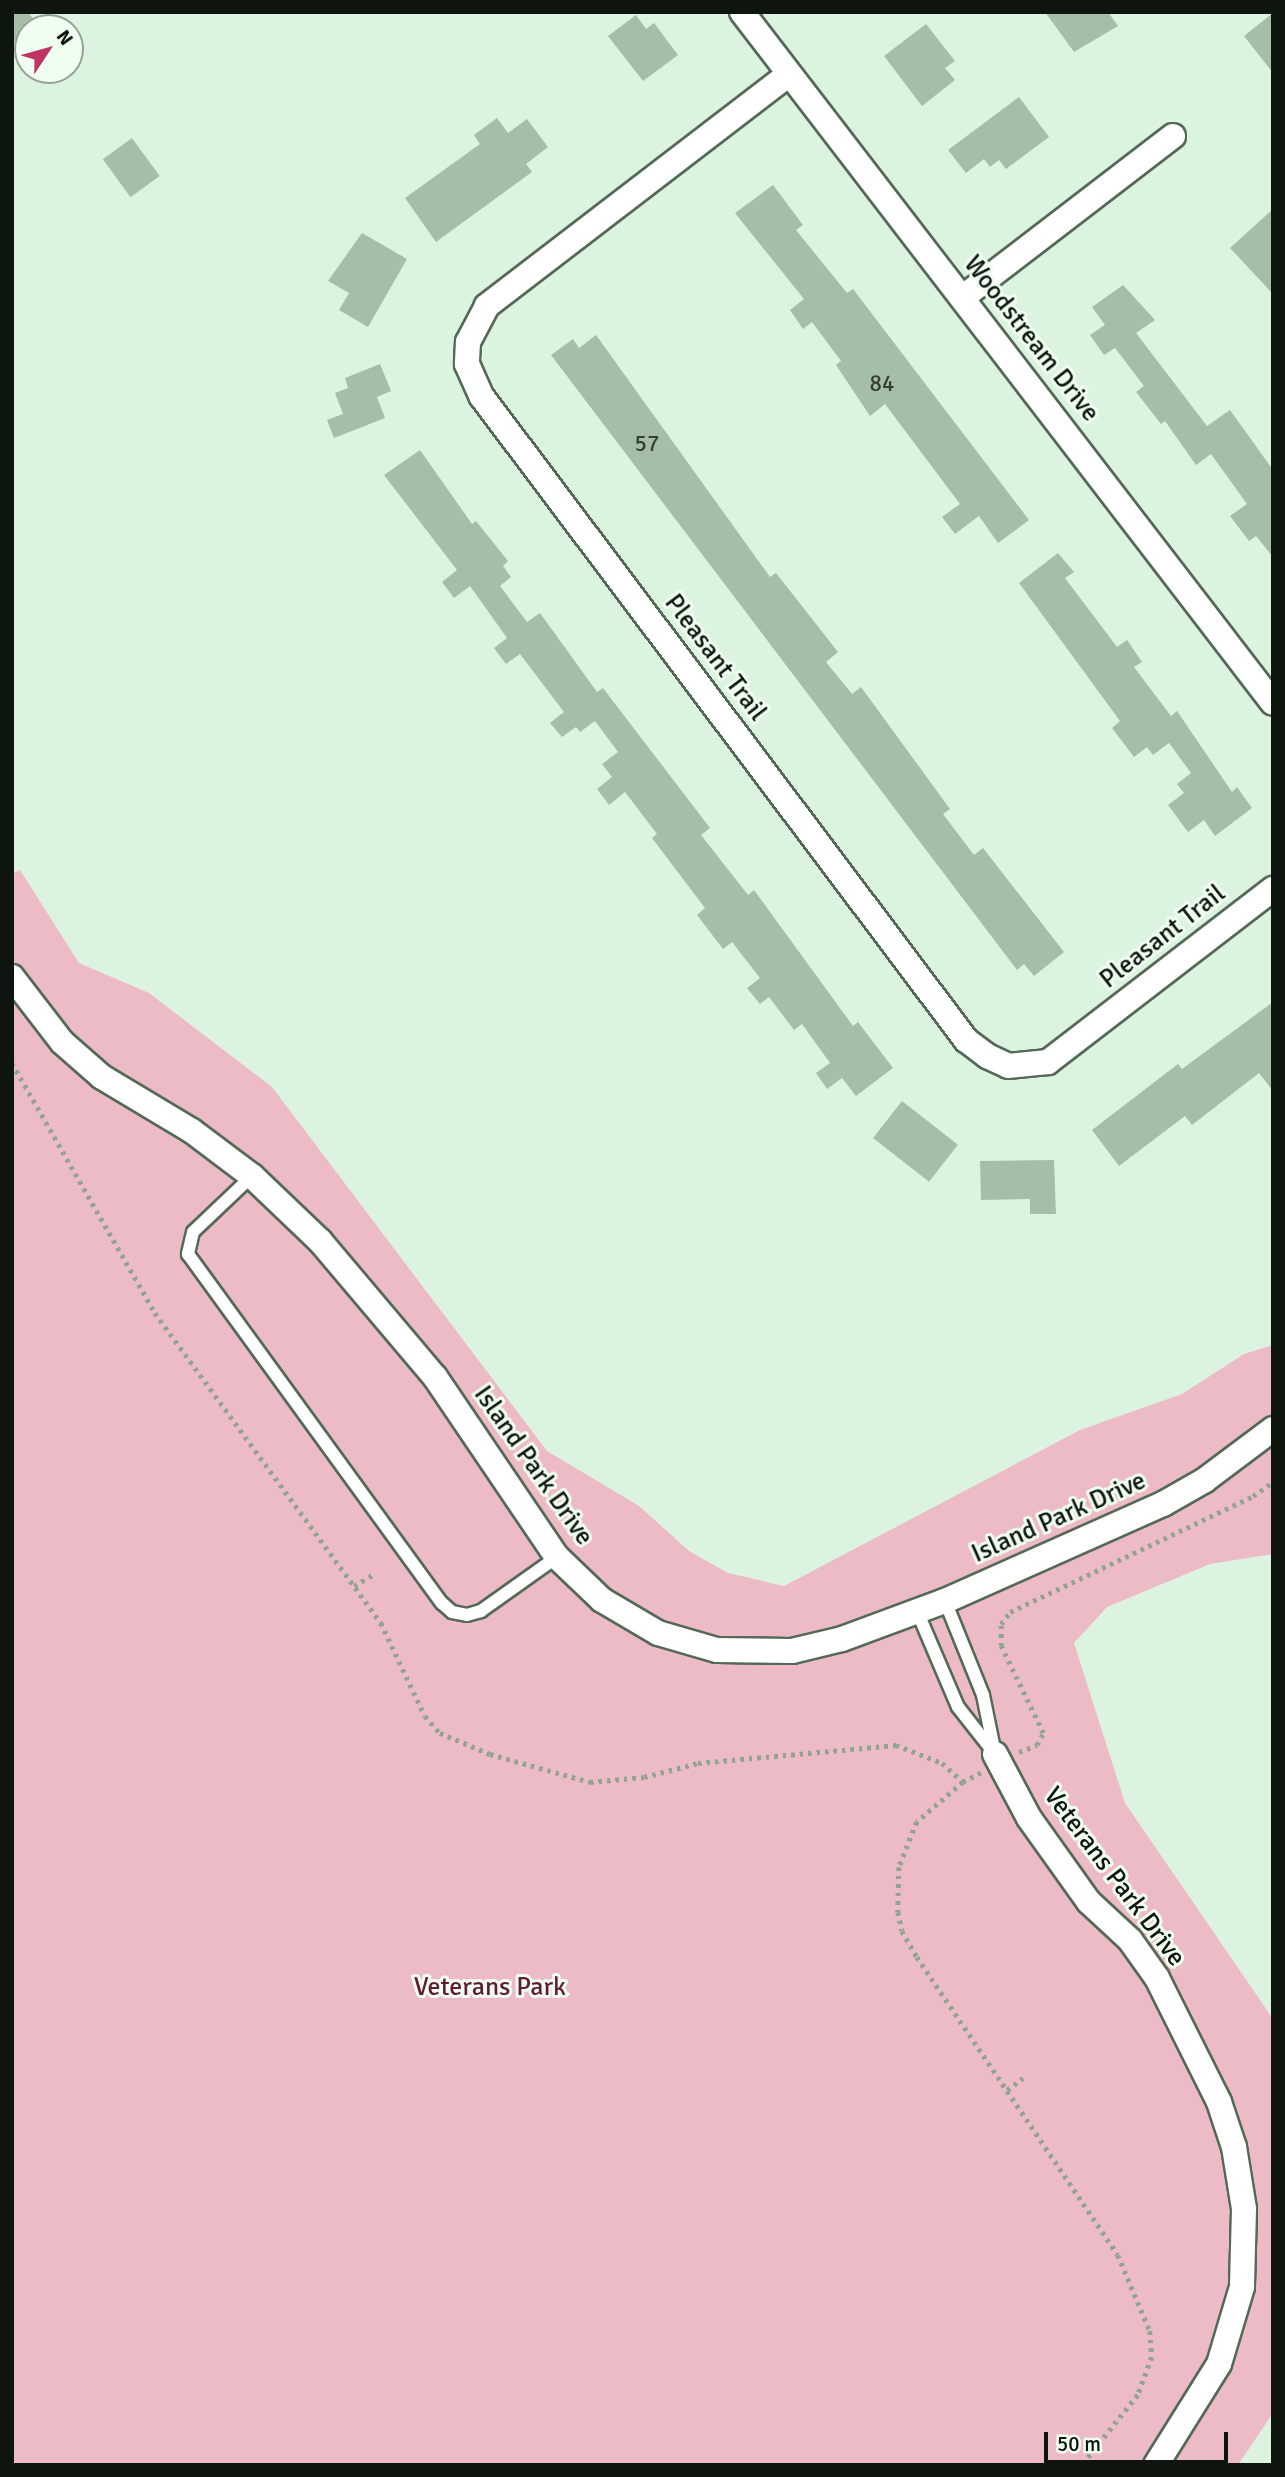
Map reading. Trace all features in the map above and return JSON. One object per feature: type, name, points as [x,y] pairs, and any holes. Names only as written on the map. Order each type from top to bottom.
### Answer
[{"type":"street","name":"Woodstream Drive","points":[[742,12],[1273,703]]},
{"type":"street","name":"Pleasant Trail","points":[[789,74],[486,306],[468,342],[467,364],[481,397],[966,1040],[987,1056],[1008,1066],[1048,1062],[1273,889]]},
{"type":"street","points":[[961,298],[1173,136]]},
{"type":"street","name":"Island Park Drive","points":[[12,977],[62,1042],[102,1077],[192,1131],[252,1176],[320,1241],[435,1377],[557,1558],[602,1600],[659,1633],[717,1650],[792,1651],[842,1639],[945,1601],[1163,1504],[1205,1480],[1273,1429]]},
{"type":"street","name":"Veterans Park Drive","points":[[997,1759],[1029,1818],[1089,1902],[1130,1940],[1157,1978],[1219,2102],[1234,2147],[1244,2209],[1242,2287],[1219,2364],[1182,2430],[1156,2465]]},
{"type":"lane","points":[[252,1176],[192,1232],[188,1254],[442,1603],[452,1612],[467,1615],[481,1611],[557,1558]]},
{"type":"lane","name":"Veterans Park Drive","points":[[945,1601],[983,1695],[997,1759]]},
{"type":"lane","name":"Veterans Park Drive","points":[[917,1611],[958,1707],[997,1759]]},
{"type":"path","points":[[12,1063],[155,1313],[381,1623],[425,1716],[440,1732],[490,1754],[590,1782],[612,1783],[698,1763],[896,1745],[942,1763],[963,1782]]},
{"type":"path","points":[[1082,2465],[1138,2395],[1152,2357],[1150,2331],[1118,2255],[902,1931],[898,1912],[899,1867],[918,1822],[963,1782],[997,1759],[1042,1740],[1001,1646],[1001,1624],[1010,1612],[1253,1496],[1273,1482]]},
{"type":"path","points":[[354,1586],[372,1575]]},
{"type":"path","points":[[1007,2090],[1023,2078]]},
{"type":"green space","name":"Veterans Park","points":[[20,870],[79,963],[149,993],[272,1087],[547,1451],[639,1506],[689,1551],[728,1573],[784,1586],[1080,1430],[1182,1394],[1244,1354],[1273,1345],[1273,1554],[1210,1564],[1107,1607],[1074,1643],[1125,1803],[1273,2019],[1273,2413],[1238,2465],[12,2465],[12,874]]},
{"type":"building","points":[[12,12],[28,12],[30,14],[14,14],[12,43]]},
{"type":"building","points":[[1045,12],[1108,12],[1118,26],[1074,52]]},
{"type":"building","points":[[1273,13],[1273,73],[1244,36]]},
{"type":"building","points":[[636,15],[646,29],[654,23],[678,55],[643,81],[608,36]]},
{"type":"building","points":[[926,24],[955,61],[945,68],[955,80],[922,106],[884,56]]},
{"type":"building","points":[[1019,97],[1049,137],[1006,169],[999,160],[990,167],[984,159],[966,173],[948,150]]},
{"type":"building","points":[[497,118],[508,133],[527,119],[548,147],[526,164],[532,172],[436,242],[405,198],[480,144],[474,135]]},
{"type":"building","points":[[132,138],[160,176],[131,197],[103,159]]},
{"type":"building","points":[[773,185],[803,225],[796,230],[847,293],[853,289],[1029,520],[998,543],[979,516],[955,534],[942,517],[960,504],[885,404],[870,416],[836,365],[841,361],[812,322],[803,329],[790,310],[804,299],[735,213]]},
{"type":"building","points":[[1273,209],[1273,294],[1230,248]]},
{"type":"building","points":[[362,233],[407,259],[368,327],[339,310],[349,293],[328,281]]},
{"type":"building","points":[[1123,285],[1155,320],[1136,333],[1207,426],[1230,410],[1273,470],[1273,557],[1256,536],[1249,541],[1230,516],[1247,504],[1211,454],[1196,465],[1165,421],[1161,424],[1136,392],[1144,386],[1115,348],[1104,355],[1090,335],[1105,325],[1092,307]]},
{"type":"building","points":[[596,335],[770,577],[776,573],[838,652],[826,662],[852,694],[861,687],[950,809],[943,814],[974,855],[983,848],[1064,952],[1034,976],[1024,964],[1017,970],[551,355],[573,339],[579,348]]},
{"type":"building","points":[[380,364],[391,391],[377,397],[385,418],[334,438],[327,420],[343,414],[335,393],[348,388],[345,378]]},
{"type":"building","points":[[420,450],[472,524],[476,521],[508,561],[503,566],[511,577],[500,586],[527,622],[540,613],[597,692],[603,688],[710,828],[701,835],[748,895],[754,890],[853,1026],[858,1022],[893,1068],[856,1096],[842,1078],[827,1089],[816,1073],[830,1063],[802,1024],[794,1030],[769,997],[760,1004],[747,988],[760,978],[732,942],[723,949],[697,915],[705,908],[652,838],[657,834],[625,792],[609,805],[597,789],[612,777],[602,764],[618,752],[595,721],[580,732],[576,727],[562,737],[550,723],[564,712],[520,654],[506,664],[494,648],[507,638],[470,586],[454,598],[442,582],[457,570],[384,475]]},
{"type":"building","points":[[1058,553],[1074,572],[1065,578],[1117,647],[1127,640],[1142,662],[1134,667],[1171,716],[1177,711],[1232,792],[1237,787],[1252,808],[1215,836],[1204,820],[1188,832],[1168,805],[1184,793],[1177,784],[1191,773],[1169,743],[1153,755],[1147,747],[1134,757],[1112,728],[1120,721],[1019,583]]},
{"type":"building","points":[[1273,1002],[1273,1091],[1259,1073],[1192,1125],[1185,1116],[1119,1166],[1092,1130],[1178,1064],[1182,1069]]},
{"type":"building","points":[[902,1101],[958,1145],[929,1182],[873,1138]]},
{"type":"building","points":[[1054,1160],[1056,1214],[1030,1214],[1030,1199],[981,1200],[980,1161]]}]
